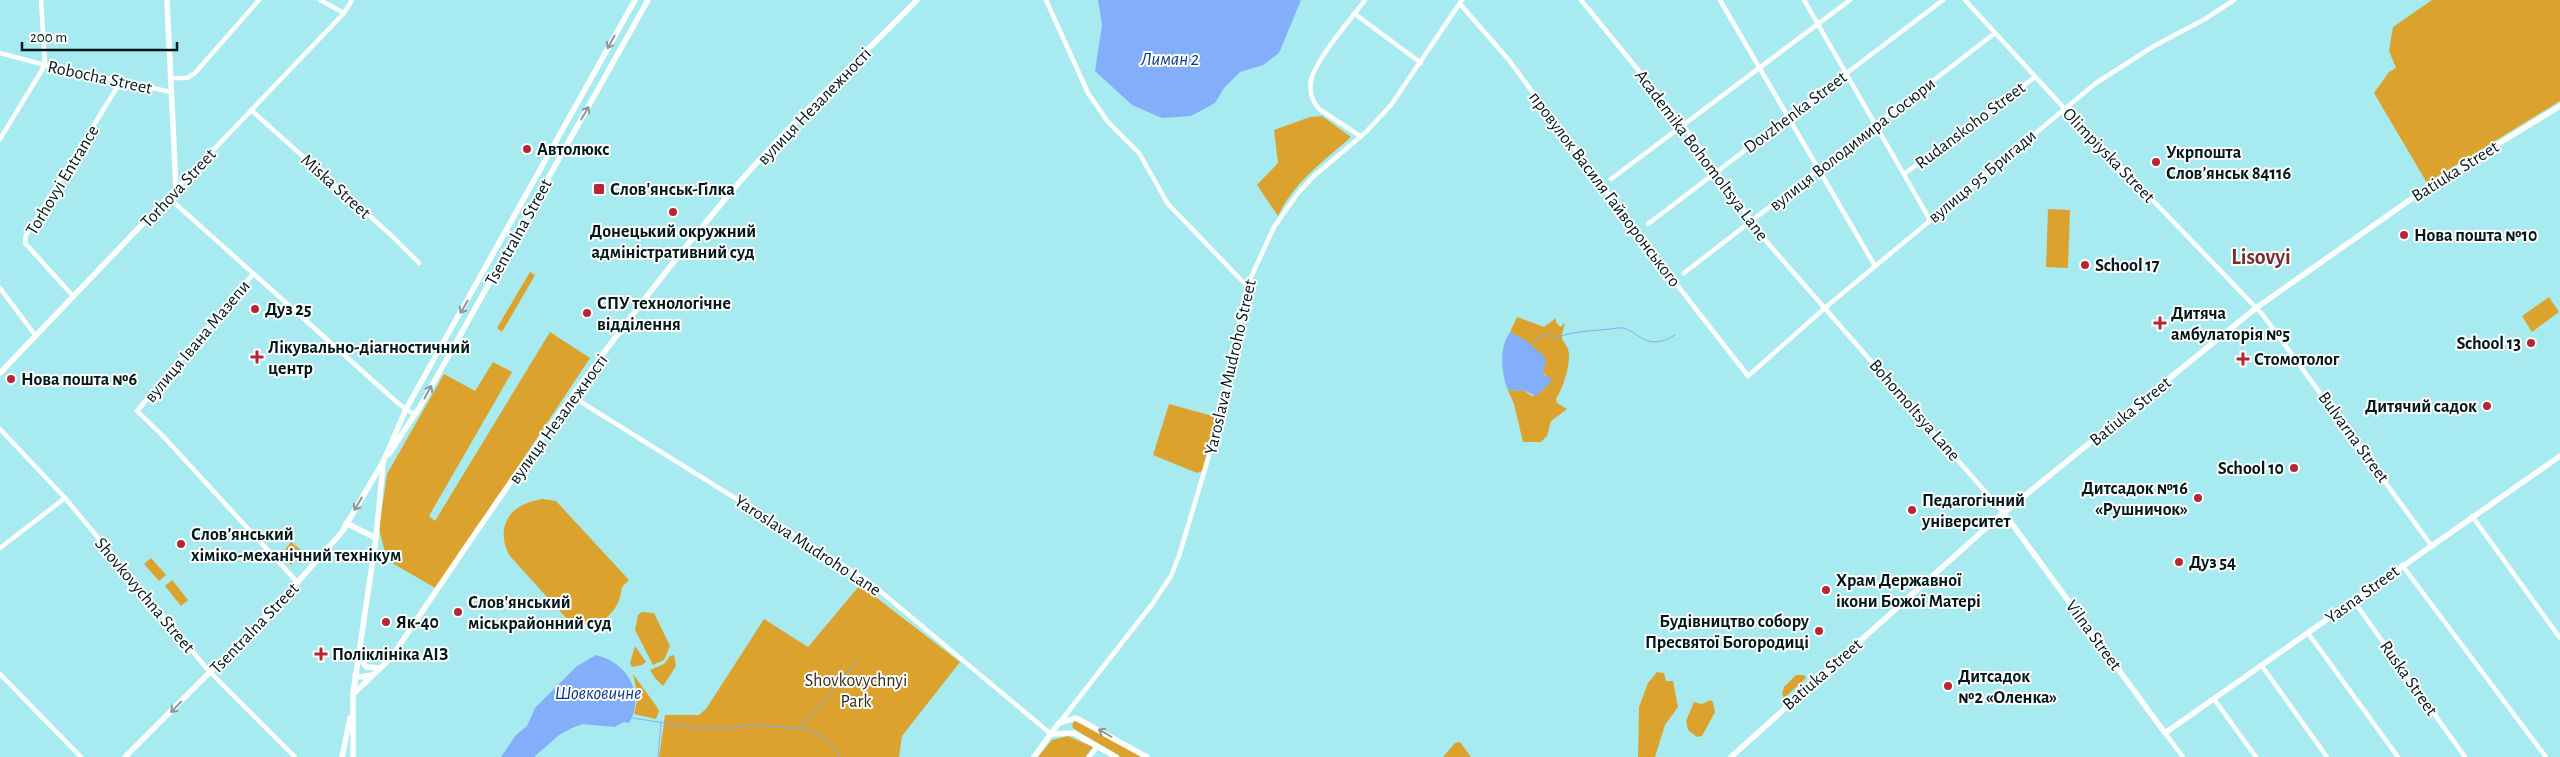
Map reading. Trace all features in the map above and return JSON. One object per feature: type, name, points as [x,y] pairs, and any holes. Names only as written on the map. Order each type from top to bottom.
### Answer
[{"type":"street","points":[[0,139],[45,65],[41,0]]},
{"type":"street","points":[[167,0],[176,189]]},
{"type":"street","points":[[171,78],[188,78],[195,73],[259,0]]},
{"type":"street","points":[[320,0],[344,13]]},
{"type":"street","name":"Torhova Street","points":[[0,373],[344,13],[352,0]]},
{"type":"street","name":"Tsentralna Street","points":[[383,462],[406,409],[635,0]]},
{"type":"street","name":"Tsentralna Street","points":[[125,757],[298,583],[342,532],[383,462],[397,444],[648,0]]},
{"type":"street","name":"вулиця Незалежності","points":[[353,694],[391,658],[573,397],[726,198],[770,150],[918,0]]},
{"type":"street","points":[[1046,0],[1088,93],[1097,108],[1113,128],[1138,153],[1168,204],[1246,286]]},
{"type":"street","points":[[1360,136],[1319,109],[1310,90],[1315,70],[1365,0]]},
{"type":"street","name":"Academika Bohomoltsya Lane","points":[[1581,0],[1683,125],[1718,171],[1752,221],[1815,298],[1826,307]]},
{"type":"street","points":[[1720,0],[1875,266]]},
{"type":"street","points":[[1804,0],[1930,220]]},
{"type":"street","points":[[1611,179],[1850,0]]},
{"type":"street","name":"Dovzhenka Street","points":[[1648,224],[1943,0]]},
{"type":"street","name":"Olimpiyska Street","points":[[1965,0],[2064,108],[2256,308]]},
{"type":"street","name":"вулиця 95 Бригади","points":[[1748,376],[1826,307],[2096,83],[2154,46],[2205,19],[2234,0]]},
{"type":"street","name":"Yaroslava Mudroho Street","points":[[1034,757],[1153,603],[1171,576],[1180,556],[1222,412],[1246,286],[1274,227],[1298,192],[1360,136],[1390,105],[1421,63],[1461,2]]},
{"type":"street","name":"провулок Василя Гайворонського","points":[[1461,2],[1508,60],[1636,232],[1748,376]]},
{"type":"street","points":[[1355,14],[1421,63]]},
{"type":"street","name":"вулиця Володимира Сосюри","points":[[1684,273],[1995,33]]},
{"type":"street","name":"Robocha Street","points":[[0,53],[45,65],[171,92]]},
{"type":"street","name":"Rudanskoho Street","points":[[1904,174],[2035,77]]},
{"type":"street","name":"Torhovyi Entrance","points":[[73,296],[25,243],[26,235],[121,81]]},
{"type":"street","name":"Batiuka Street","points":[[1731,757],[2004,513],[2256,308],[2430,185],[2560,106]]},
{"type":"street","name":"Miska Street","points":[[251,110],[391,235],[419,263]]},
{"type":"street","points":[[169,198],[406,409],[414,414]]},
{"type":"street","name":"вулиця Івана Мазепи","points":[[253,274],[137,411],[161,434],[298,583]]},
{"type":"street","points":[[0,288],[35,335]]},
{"type":"street","name":"Bohomoltsya Lane","points":[[1826,307],[2004,513]]},
{"type":"street","name":"Bulvarna Street","points":[[2256,308],[2284,342],[2432,545]]},
{"type":"street","name":"Yaroslava Mudroho Lane","points":[[573,397],[868,581],[1051,734]]},
{"type":"street","name":"Shovkovychna Street","points":[[0,429],[65,498],[210,672],[295,757]]},
{"type":"street","name":"Yasna Street","points":[[2165,733],[2560,456]]},
{"type":"street","points":[[342,757],[376,538],[383,462]]},
{"type":"street","points":[[0,548],[65,498]]},
{"type":"street","name":"Vilna Street","points":[[2004,513],[2182,757]]},
{"type":"street","points":[[2472,516],[2560,638]]},
{"type":"street","points":[[346,523],[376,538]]},
{"type":"street","points":[[2402,565],[2546,757]]},
{"type":"street","name":"Ruska Street","points":[[2353,600],[2465,757]]},
{"type":"street","points":[[2308,634],[2398,757]]},
{"type":"street","points":[[358,655],[367,667]]},
{"type":"street","points":[[2262,666],[2327,757]]},
{"type":"street","points":[[356,673],[367,667],[380,668]]},
{"type":"street","points":[[356,673],[360,677],[374,674]]},
{"type":"street","points":[[0,674],[81,757]]},
{"type":"street","points":[[0,684],[5,679]]},
{"type":"street","points":[[353,694],[353,757]]},
{"type":"street","points":[[2214,699],[2256,757]]},
{"type":"street","points":[[1059,723],[1071,719],[1082,719],[1147,757]]},
{"type":"street","points":[[1051,734],[1074,733],[1116,757]]},
{"type":"street","points":[[1089,757],[1098,746]]},
{"type":"green space","points":[[2432,0],[2560,0],[2560,101],[2427,183],[2374,93],[2389,72],[2396,68],[2389,51],[2393,27]]},
{"type":"green space","points":[[1322,116],[1351,137],[1320,163],[1301,183],[1284,204],[1278,216],[1257,185],[1278,163],[1274,130],[1310,117]]},
{"type":"green space","points":[[2048,209],[2070,210],[2068,268],[2046,267]]},
{"type":"green space","points":[[530,272],[535,275],[502,332],[497,328]]},
{"type":"green space","points":[[2549,297],[2559,312],[2532,332],[2522,316]]},
{"type":"green space","points":[[1517,317],[1544,327],[1556,318],[1556,322],[1560,327],[1565,323],[1562,336],[1568,349],[1569,361],[1564,382],[1556,399],[1557,403],[1567,409],[1551,421],[1547,436],[1541,442],[1523,442],[1514,404],[1507,388],[1512,391],[1523,390],[1532,396],[1541,392],[1547,385],[1547,377],[1542,371],[1542,355],[1525,340],[1510,332]]},
{"type":"green space","points":[[550,332],[590,358],[437,589],[387,560],[379,529],[387,474],[444,374],[475,391],[493,362],[512,372],[429,516],[435,521]]},
{"type":"green space","points":[[1169,404],[1216,417],[1202,471],[1197,473],[1153,455]]},
{"type":"green space","points":[[543,499],[556,501],[629,580],[622,587],[616,607],[603,620],[586,624],[566,618],[509,555],[504,534],[505,525],[509,517],[522,505]]},
{"type":"green space","points":[[291,542],[301,550],[291,565],[281,555]]},
{"type":"green space","points":[[151,558],[166,575],[159,581],[144,564]]},
{"type":"green space","points":[[172,580],[188,600],[181,606],[165,586]]},
{"type":"green space","name":"Shovkovychnyi Park","points":[[860,585],[960,662],[902,736],[899,757],[659,757],[665,715],[699,715],[706,709],[764,619],[808,647]]},
{"type":"green space","points":[[642,612],[654,613],[670,646],[664,660],[653,665],[635,630],[638,615]]},
{"type":"green space","points":[[635,646],[646,662],[632,667],[630,663]]},
{"type":"green space","points":[[674,655],[676,666],[663,686],[650,670],[664,664],[670,656]]},
{"type":"green space","points":[[1657,672],[1664,673],[1666,681],[1673,681],[1678,707],[1665,725],[1655,757],[1638,757],[1639,707],[1648,683]]},
{"type":"green space","points":[[633,674],[657,707],[659,711],[656,719],[634,714],[638,697]]},
{"type":"green space","points":[[1796,675],[1804,675],[1806,678],[1784,698],[1782,694],[1784,687]]},
{"type":"green space","points":[[1710,700],[1713,702],[1715,712],[1702,736],[1697,737],[1688,730],[1686,721],[1694,702],[1702,704]]},
{"type":"green space","points":[[1074,721],[1078,721],[1142,757],[1121,757],[1074,729],[1072,726]]},
{"type":"green space","points":[[1068,736],[1093,747],[1085,757],[1038,757],[1052,740]]},
{"type":"green space","points":[[1460,742],[1471,757],[1443,757],[1455,743]]},
{"type":"water","name":"Лиман 2","points":[[1098,0],[1301,0],[1279,53],[1263,65],[1240,72],[1224,88],[1215,103],[1191,116],[1162,118],[1132,105],[1095,71],[1102,25]]},
{"type":"water","points":[[1510,332],[1525,340],[1545,357],[1546,367],[1543,367],[1544,375],[1551,378],[1551,382],[1536,396],[1523,390],[1512,391],[1507,388],[1503,374],[1502,359],[1506,338]]},
{"type":"water","name":"Шовковичне","points":[[596,655],[617,664],[630,681],[635,701],[634,712],[629,723],[624,722],[615,727],[583,724],[559,735],[534,757],[501,757],[516,735],[527,726],[535,708],[577,666]]},
{"type":"waterway","points":[[1531,346],[1540,337],[1547,335],[1557,337],[1618,328],[1624,328],[1641,338],[1655,342],[1675,335]]},
{"type":"waterway","points":[[632,718],[698,728],[734,728],[752,725],[797,728],[804,724],[859,659]]},
{"type":"waterway","points":[[658,757],[661,723]]},
{"type":"waterway","points":[[798,728],[811,731],[823,737],[839,757]]},
{"type":"place","name":"Автолюкс","points":[[527,149]]},
{"type":"place","name":"Укрпошта Слов’янськ 84116","points":[[2156,162]]},
{"type":"place","name":"Слов'янськ-Гілка","points":[[599,189]]},
{"type":"place","name":"Донецький окружний адміністративний суд","points":[[673,212]]},
{"type":"place","name":"Нова пошта №10","points":[[2404,235]]},
{"type":"place","name":"School 17","points":[[2085,265]]},
{"type":"place","name":"Дуз 25","points":[[255,309]]},
{"type":"place","name":"СПУ технологічне відділення","points":[[587,313]]},
{"type":"place","name":"Дитяча амбулаторія №5","points":[[2160,323]]},
{"type":"place","name":"School 13","points":[[2531,343]]},
{"type":"place","name":"Лікувально-діагностичний центр","points":[[257,357]]},
{"type":"place","name":"Стомотолог","points":[[2243,359]]},
{"type":"place","name":"Нова пошта №6","points":[[11,379]]},
{"type":"place","name":"Дитячий садок","points":[[2487,406]]},
{"type":"place","name":"School 10","points":[[2294,468]]},
{"type":"place","name":"Дитсадок №16 «Рушничок»","points":[[2198,498]]},
{"type":"place","name":"Педагогічний університет","points":[[1912,510]]},
{"type":"place","name":"Слов’янський хіміко-механічний технікум","points":[[181,544]]},
{"type":"place","name":"Дуз 54","points":[[2179,562]]},
{"type":"place","name":"Храм Державної ікони Божої Матері","points":[[1826,590]]},
{"type":"place","name":"Слов'янський міськрайонний суд","points":[[458,612]]},
{"type":"place","name":"Як-40","points":[[386,622]]},
{"type":"place","name":"Будівництво собору Пресвятої Богородиці","points":[[1819,631]]},
{"type":"place","name":"Поліклініка АІЗ","points":[[321,654]]},
{"type":"place","name":"Дитсадок №2 «Оленка»","points":[[1948,686]]},
{"type":"district","name":"Lisovyi","points":[[2261,256]]}]
